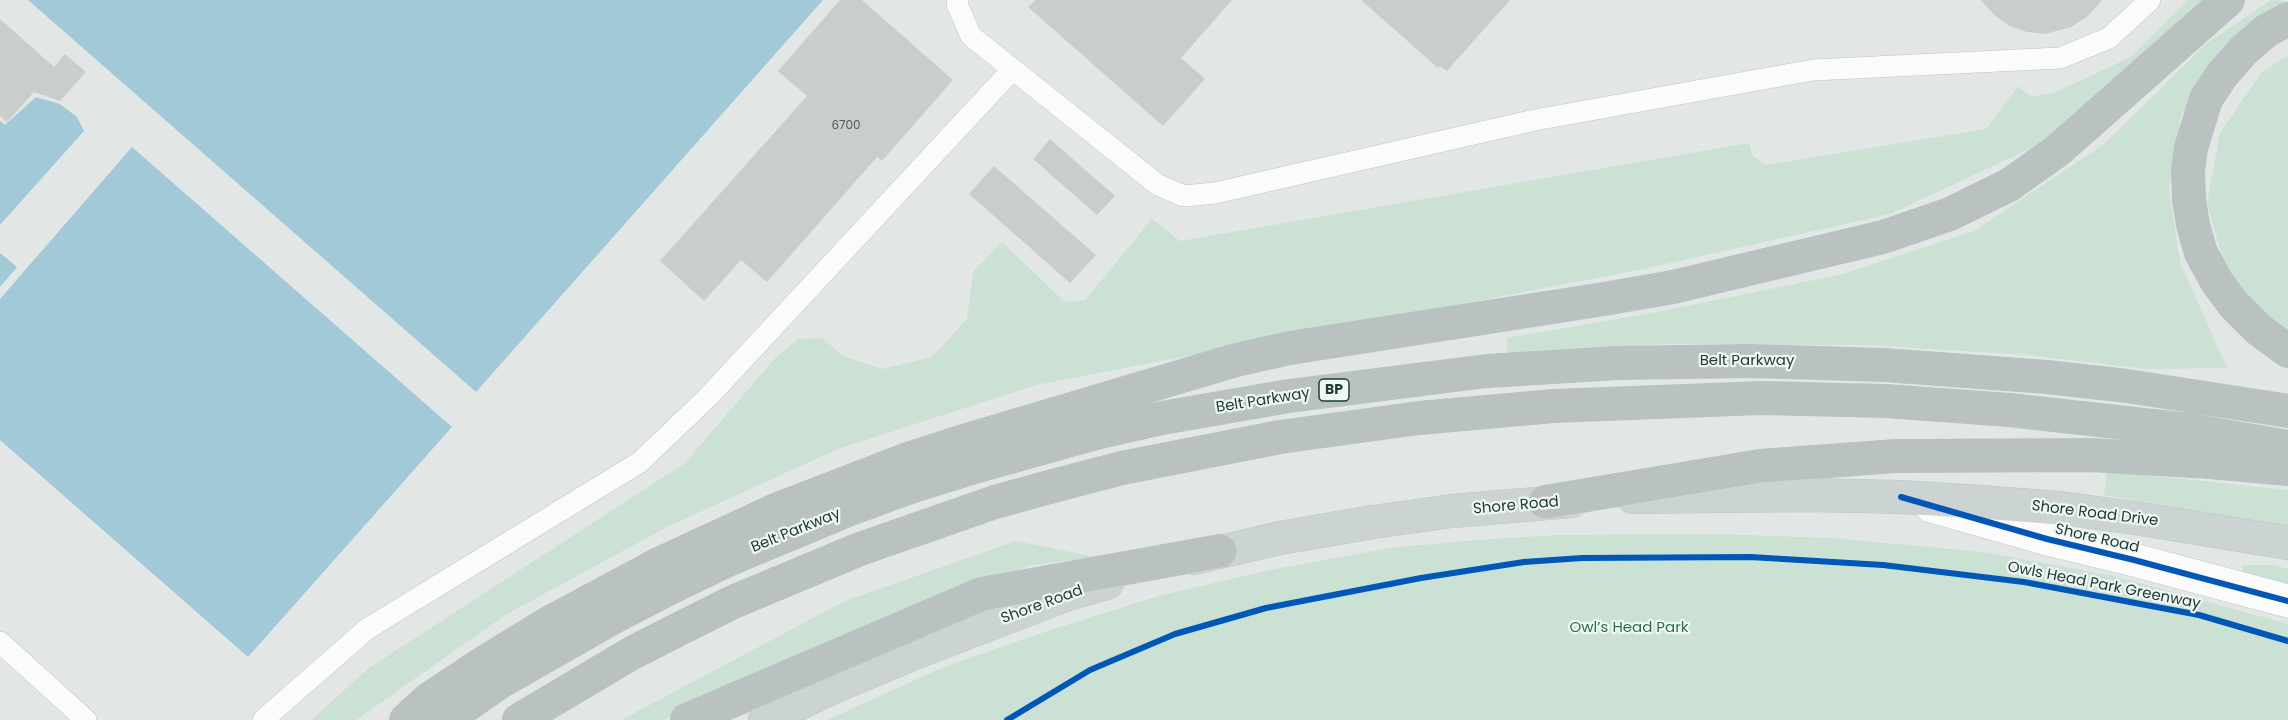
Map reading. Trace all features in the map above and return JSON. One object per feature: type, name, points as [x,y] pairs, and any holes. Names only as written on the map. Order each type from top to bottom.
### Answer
[{"type":"highway","points":[[406,720],[429,699],[485,662],[547,624],[657,564],[778,509],[957,443],[1236,360],[1313,344],[1673,287],[1864,242],[1950,214],[2009,185],[2057,151],[2228,0]]},
{"type":"highway","points":[[2288,19],[2266,32],[2243,51],[2222,75],[2206,99],[2191,148],[2188,171],[2193,225],[2201,253],[2217,282],[2234,305],[2258,329],[2288,351]]},
{"type":"highway","name":"Belt Parkway","points":[[445,720],[529,666],[672,587],[730,559],[840,513],[910,487],[1037,449],[1162,418],[1268,400],[1366,385],[1487,371],[1629,363],[1752,361],[1884,365],[2047,377],[2127,386],[2288,411]]},
{"type":"highway","points":[[519,720],[632,653],[690,623],[796,574],[860,549],[973,509],[1053,486],[1122,468],[1280,437],[1419,418],[1544,406],[1761,398],[1886,401],[2009,410],[2189,430],[2288,447]]},
{"type":"highway","points":[[1545,502],[1760,466],[1896,456],[2091,455],[2187,460],[2288,469]]},
{"type":"highway","points":[[687,720],[982,594],[1220,551]]},
{"type":"main road","name":"Shore Road","points":[[765,720],[833,687],[912,654],[1068,594],[1220,551],[1372,522],[1545,502],[1704,496],[1901,497]]},
{"type":"main road","name":"Shore Road Drive","points":[[1901,497],[2060,508],[2198,527],[2288,543]]},
{"type":"street","name":"Shore Road","points":[[1901,497],[2047,539],[2288,601]]},
{"type":"lane","points":[[958,0],[957,4],[971,36],[1158,185],[1184,196],[1215,193],[1535,120],[1813,70],[2060,58],[2109,38],[2150,0]]},
{"type":"lane","points":[[263,720],[367,629],[640,462],[708,397],[1013,69]]},
{"type":"lane","points":[[0,642],[86,720]]},
{"type":"green space","points":[[2188,0],[2206,0],[2051,139],[1890,214],[1639,270],[1036,385],[838,449],[665,528],[507,614],[356,720],[311,720],[369,668],[685,463],[776,357],[798,339],[822,338],[843,356],[882,369],[932,357],[967,319],[973,272],[1002,242],[1065,302],[1085,300],[1152,219],[1180,241],[1749,143],[1752,155],[1766,165],[1986,129],[2018,86],[2031,97],[2056,92],[2131,57]]},
{"type":"green space","points":[[2271,0],[2288,1],[2222,54],[2181,116],[2169,190],[2180,262],[2227,368],[2146,369],[2028,355],[1864,345],[1668,344],[1507,354],[1507,338],[1652,313],[1843,274],[1974,231],[2104,144],[2207,43]]},
{"type":"green space","points":[[2288,55],[2288,334],[2248,304],[2221,253],[2207,203],[2220,133],[2261,73]]},
{"type":"green space","points":[[2107,471],[2288,490],[2288,527],[2104,495]]},
{"type":"green space","name":"Owl’s Head Park","points":[[1720,534],[1831,538],[1983,552],[2114,576],[2288,624],[2288,720],[827,720],[944,667],[1053,629],[1162,595],[1275,569],[1390,548],[1476,540],[1558,535]]},
{"type":"green space","points":[[1016,541],[1096,557],[1032,565],[899,614],[754,675],[663,720],[621,720],[845,601]]},
{"type":"green space","points":[[2243,565],[2274,565],[2288,569],[2288,591],[2242,577]]},
{"type":"water","points":[[28,0],[823,0],[476,392]]},
{"type":"water","points":[[36,97],[60,104],[77,117],[84,131],[0,225],[0,121],[5,125]]},
{"type":"water","points":[[132,147],[452,427],[248,657],[0,440],[0,299]]},
{"type":"water","points":[[0,253],[17,267],[0,287]]},
{"type":"building","points":[[840,0],[862,0],[953,80],[882,161],[877,157],[767,282],[741,260],[704,301],[660,261],[807,96],[778,71]]},
{"type":"building","points":[[1035,0],[1232,0],[1181,58],[1205,79],[1163,126],[1028,7]]},
{"type":"building","points":[[1361,0],[1510,0],[1447,71],[1440,66],[1438,68]]},
{"type":"building","points":[[1981,0],[2102,0],[2087,17],[2071,27],[2045,34],[2027,32],[2010,26],[1995,16]]},
{"type":"building","points":[[0,19],[54,67],[65,54],[86,72],[60,101],[34,92],[7,122],[0,116]]},
{"type":"building","points":[[1050,139],[1115,196],[1097,215],[1033,159]]},
{"type":"building","points":[[994,166],[1096,255],[1070,283],[969,194]]},
{"type":"cycle path","points":[[1901,497],[2047,539],[2288,601]]},
{"type":"cycle path","name":"Owls Head Park Greenway","points":[[1007,720],[1090,670],[1175,634],[1266,608],[1421,578],[1524,562],[1582,558],[1750,557],[1883,565],[2024,582],[2199,615],[2288,641]]}]
